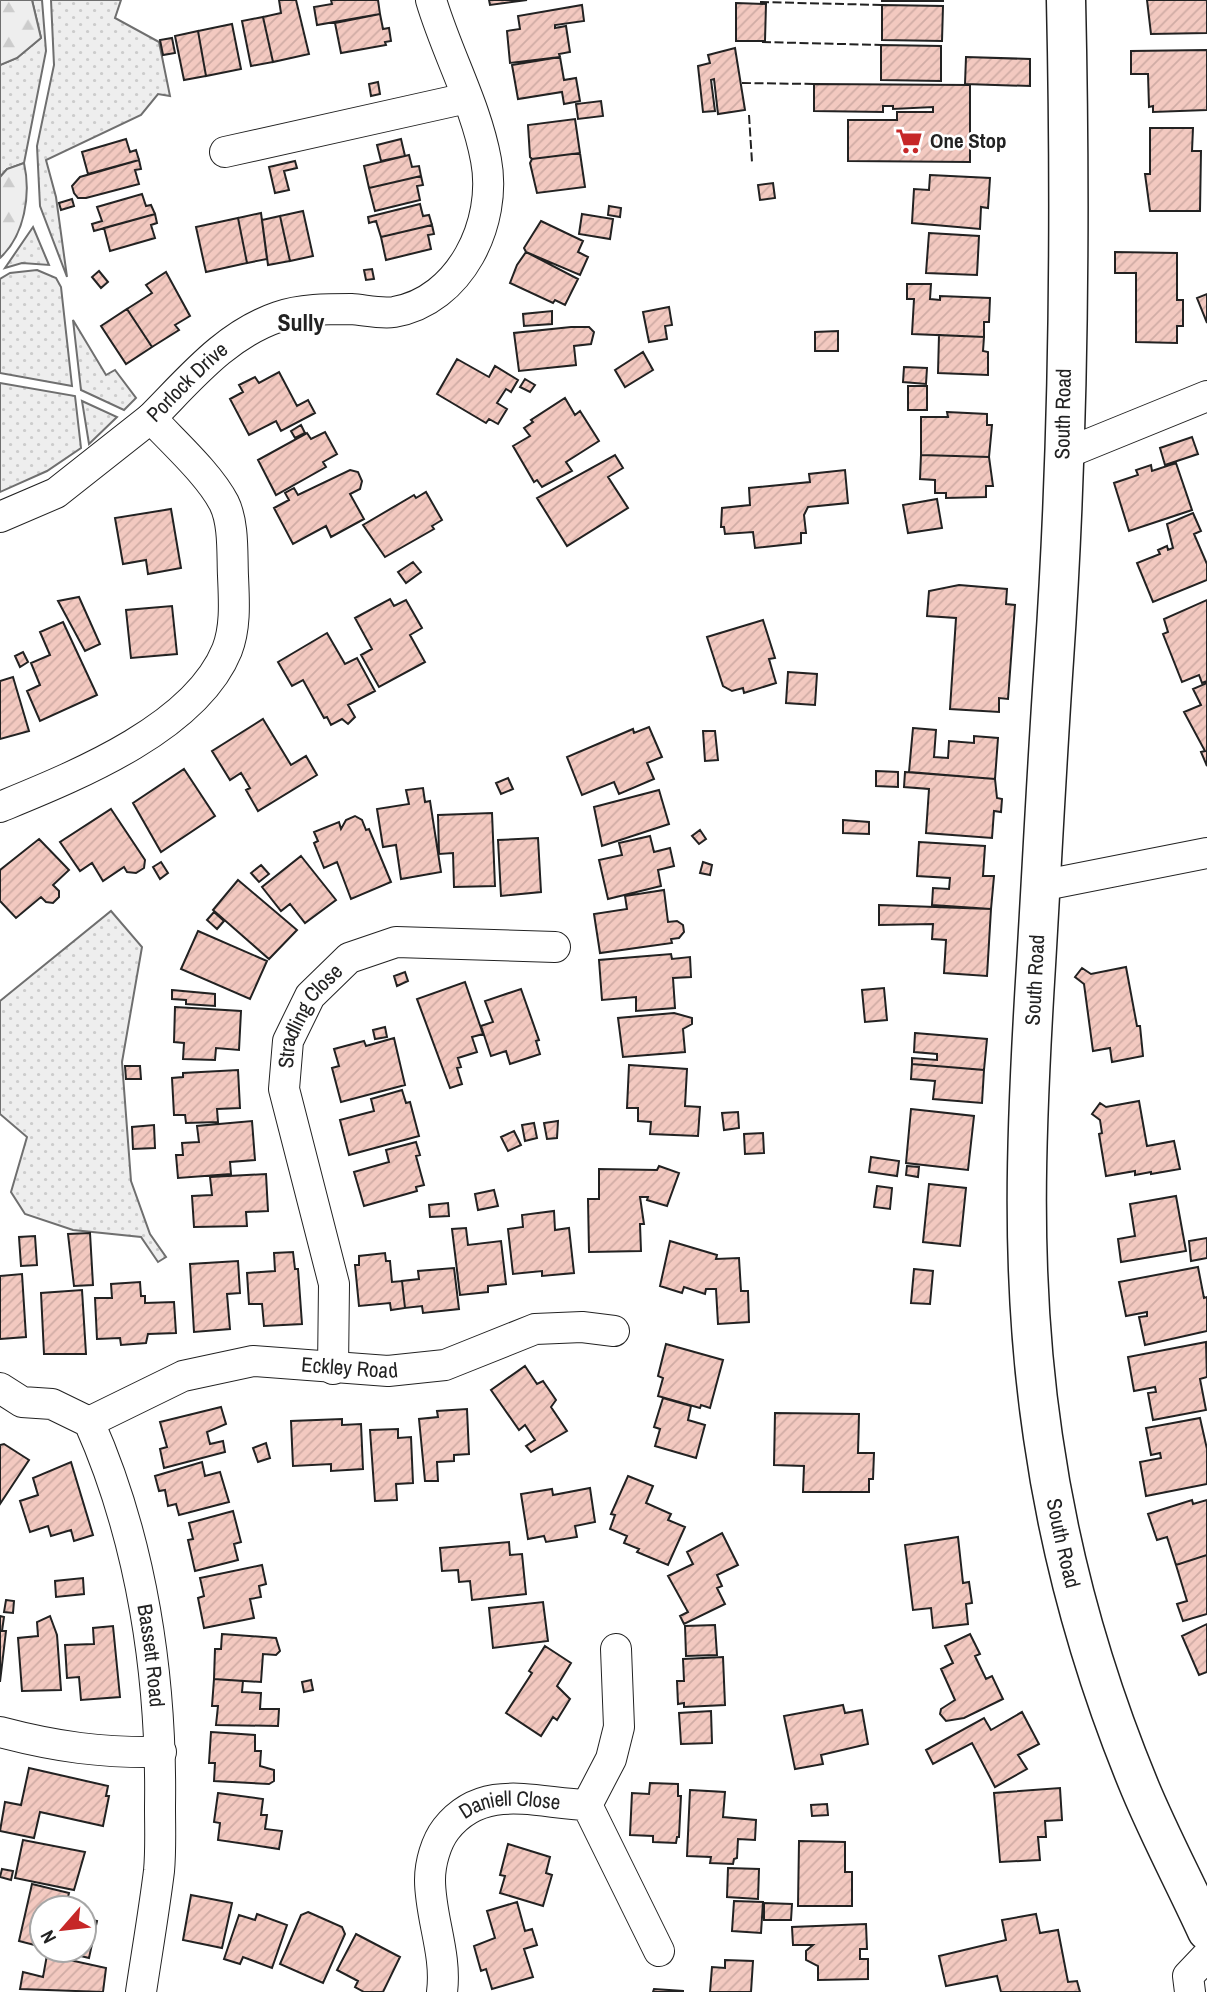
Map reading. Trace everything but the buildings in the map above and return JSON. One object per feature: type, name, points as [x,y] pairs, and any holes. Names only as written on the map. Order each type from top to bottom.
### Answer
[{"type":"main road","name":"South Road","points":[[1066,0],[1069,154],[1057,612],[1025,1147],[1025,1225],[1031,1347],[1043,1441],[1061,1537],[1096,1664],[1140,1790],[1207,1931]]},
{"type":"street","name":"Porlock Drive","points":[[0,807],[79,772],[149,733],[184,707],[207,683],[227,650],[233,618],[233,580],[231,533],[224,503],[151,418],[231,340],[258,325],[280,316],[311,311],[393,312],[430,300],[455,279],[475,244],[487,204],[487,162],[431,0]]},
{"type":"street","points":[[225,152],[467,98]]},
{"type":"street","points":[[1062,455],[1207,396]]},
{"type":"street","points":[[0,517],[56,493],[151,418]]},
{"type":"street","points":[[1040,886],[1207,853]]},
{"type":"street","name":"Stradling Close","points":[[333,1368],[334,1284],[284,1089],[288,1041],[310,996],[349,958],[397,942],[555,947]]},
{"type":"street","name":"Eckley Road","points":[[89,1422],[134,1398],[191,1374],[253,1361],[388,1371],[445,1365],[535,1329],[582,1327],[614,1331]]},
{"type":"street","points":[[0,1388],[22,1402],[52,1404],[89,1422]]},
{"type":"street","name":"Bassett Road","points":[[89,1422],[108,1464],[133,1551],[147,1617],[161,1752],[159,1868],[141,1992]]},
{"type":"street","points":[[587,1805],[611,1759],[619,1727],[616,1649]]},
{"type":"street","points":[[0,1732],[57,1747],[106,1753],[161,1752]]},
{"type":"street","name":"Daniell Close","points":[[442,1992],[439,1929],[430,1879],[438,1840],[457,1815],[483,1801],[512,1798],[587,1805],[659,1951]]},
{"type":"street","points":[[1189,1992],[1188,1976],[1207,1956]]},
{"type":"green space","points":[[0,0],[32,0],[41,38],[17,58],[0,65]]},
{"type":"green space","points":[[32,0],[42,0],[46,51],[24,163],[7,169],[0,177],[0,65],[17,58],[41,38]]},
{"type":"green space","points":[[51,0],[121,0],[115,18],[159,42],[170,96],[158,94],[141,115],[46,160],[56,197],[67,277],[40,206],[37,146],[54,65]]},
{"type":"green space","points":[[24,163],[27,188],[24,213],[15,238],[0,258],[0,177],[7,169]]},
{"type":"green space","points":[[33,227],[49,265],[22,263],[5,268]]},
{"type":"green space","points":[[37,270],[56,278],[61,287],[72,386],[0,373],[0,279],[10,273]]},
{"type":"green space","points":[[73,320],[106,375],[115,370],[136,398],[124,410],[81,390]]},
{"type":"green space","points":[[0,383],[75,396],[81,448],[47,471],[0,492]]},
{"type":"green space","points":[[82,401],[117,417],[89,444]]},
{"type":"green space","points":[[111,911],[142,947],[122,1062],[131,1181],[150,1234],[166,1257],[158,1262],[141,1237],[73,1230],[25,1214],[11,1192],[27,1137],[0,1114],[0,1001]]},
{"type":"fence","points":[[760,2],[882,5]]},
{"type":"fence","points":[[762,42],[881,45]]},
{"type":"fence","points":[[742,83],[814,84]]},
{"type":"fence","points":[[749,115],[752,162]]},
{"type":"place","name":"One Stop","points":[[909,141]]},
{"type":"district","name":"Sully","points":[[301,323]]}]
